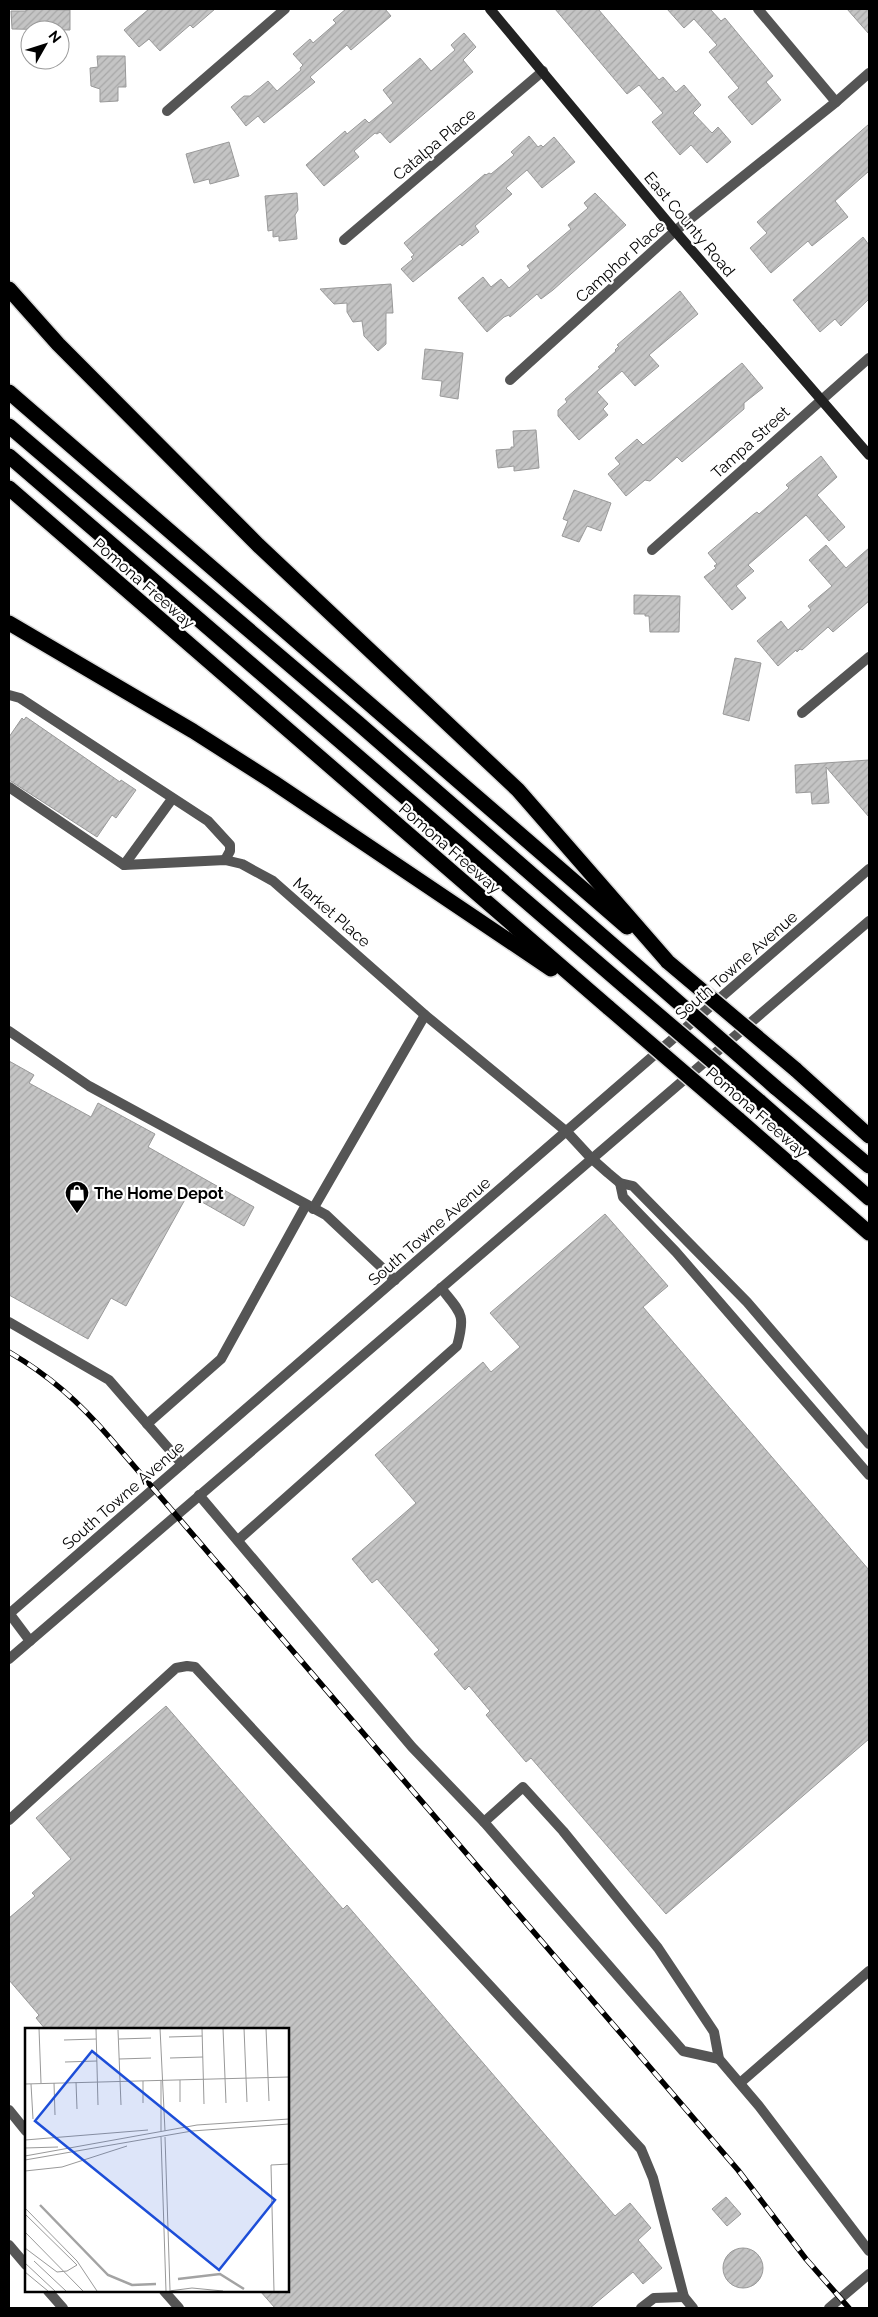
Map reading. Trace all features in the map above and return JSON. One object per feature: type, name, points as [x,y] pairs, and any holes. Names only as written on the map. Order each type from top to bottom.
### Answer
[{"type":"highway","points":[[9,289],[58,344],[245,532],[518,790],[668,962]]},
{"type":"highway","points":[[9,392],[794,1069],[869,1136]]},
{"type":"highway","points":[[9,426],[365,730],[646,976],[869,1166]]},
{"type":"highway","points":[[9,456],[759,1100],[869,1198]]},
{"type":"highway","name":"Pomona Freeway","points":[[9,488],[869,1233]]},
{"type":"highway","points":[[9,623],[193,731],[273,782],[609,1008]]},
{"type":"street","points":[[167,111],[285,9]]},
{"type":"street","name":"East County Road","points":[[490,9],[675,231],[869,455]]},
{"type":"street","points":[[758,9],[836,102]]},
{"type":"street","name":"Catalpa Place","points":[[344,240],[543,71]]},
{"type":"street","name":"Camphor Place","points":[[510,380],[675,231],[836,102],[869,73]]},
{"type":"street","name":"Tampa Street","points":[[652,550],[869,358]]},
{"type":"street","points":[[802,713],[869,656]]},
{"type":"street","points":[[9,695],[20,698],[208,821],[230,845],[230,851],[225,860]]},
{"type":"street","points":[[9,787],[124,865],[172,799]]},
{"type":"street","name":"Market Place","points":[[124,865],[225,860],[242,864],[273,881],[425,1015],[567,1132],[591,1158],[620,1183]]},
{"type":"street","name":"South Towne Avenue","points":[[9,1613],[869,869]]},
{"type":"street","points":[[9,1659],[869,921]]},
{"type":"street","points":[[147,1424],[221,1358],[425,1015]]},
{"type":"street","points":[[9,1031],[89,1086],[326,1216],[395,1280]]},
{"type":"street","points":[[869,1444],[747,1302],[633,1186],[620,1183],[623,1198],[676,1252],[869,1475]]},
{"type":"street","points":[[238,1540],[456,1346],[464,1324],[458,1309],[442,1288]]},
{"type":"street","points":[[9,1322],[109,1380],[182,1464]]},
{"type":"street","points":[[199,1495],[412,1747],[484,1822],[683,2051],[719,2059]]},
{"type":"street","points":[[9,1613],[30,1641]]},
{"type":"street","points":[[9,1820],[176,1668],[195,1667],[641,2149],[653,2178],[684,2297],[693,2308]]},
{"type":"street","points":[[484,1822],[523,1787],[563,1831],[658,1948],[690,1993],[714,2032],[719,2059],[740,2083],[869,2250]]},
{"type":"street","points":[[740,2083],[869,1971]]},
{"type":"street","points":[[9,2110],[25,2129]]},
{"type":"street","points":[[9,2245],[25,2264]]},
{"type":"street","points":[[829,2308],[869,2274]]},
{"type":"street","points":[[49,2292],[63,2308]]},
{"type":"street","points":[[165,2292],[179,2308]]},
{"type":"street","points":[[641,2308],[654,2298],[684,2297]]},
{"type":"building","points":[[26,9],[70,10],[70,20],[20,20],[20,29],[12,29],[11,11],[26,11]]},
{"type":"building","points":[[149,9],[215,9],[193,28],[190,25],[160,51],[149,39],[139,47],[124,30]]},
{"type":"building","points":[[346,9],[385,9],[391,16],[351,50],[347,45],[310,77],[315,82],[264,123],[258,116],[246,126],[231,107],[244,96],[250,96],[268,81],[277,91],[301,70],[300,68],[303,65],[293,54],[310,39],[313,43],[336,23],[333,20]]},
{"type":"building","points":[[555,9],[598,9],[659,80],[663,77],[676,92],[684,85],[701,105],[693,113],[712,133],[718,127],[731,142],[707,163],[691,145],[680,155],[652,122],[663,113],[639,85],[627,94]]},
{"type":"building","points":[[667,9],[710,9],[721,21],[725,18],[773,76],[766,82],[781,100],[752,125],[728,97],[739,88],[709,52],[717,45],[694,19],[684,28]]},
{"type":"building","points":[[847,9],[869,9],[869,34]]},
{"type":"building","points":[[464,33],[476,47],[463,60],[473,72],[390,143],[380,132],[375,133],[354,151],[359,157],[324,186],[306,165],[345,131],[347,134],[365,119],[369,123],[393,103],[383,90],[420,58],[431,71],[455,50],[451,45]]},
{"type":"building","points":[[97,56],[125,56],[126,87],[118,87],[118,101],[100,102],[100,89],[91,86],[90,68],[98,67]]},
{"type":"building","points":[[869,124],[869,171],[835,201],[848,217],[812,246],[808,241],[771,273],[750,248],[767,233],[757,222]]},
{"type":"building","points":[[529,136],[538,147],[541,145],[543,147],[554,137],[575,162],[542,188],[527,170],[506,188],[512,194],[475,226],[479,232],[462,246],[460,244],[413,282],[401,269],[413,259],[411,257],[414,255],[404,243],[485,174],[491,174],[514,155],[511,152]]},
{"type":"building","points":[[229,142],[239,176],[210,184],[209,179],[194,183],[186,154]]},
{"type":"building","points":[[297,193],[298,210],[295,215],[297,239],[279,241],[279,236],[273,237],[273,230],[268,231],[265,196]]},
{"type":"building","points":[[595,193],[626,225],[553,290],[541,299],[537,294],[510,317],[509,315],[504,317],[487,332],[458,298],[483,277],[491,287],[501,279],[509,288],[530,270],[527,266],[571,229],[568,225],[588,208],[584,203]]},
{"type":"building","points":[[863,237],[869,245],[869,299],[841,326],[835,319],[820,332],[793,300]]},
{"type":"building","points":[[391,284],[393,313],[386,313],[386,344],[378,351],[364,336],[362,321],[353,322],[347,312],[347,303],[334,304],[320,289]]},
{"type":"building","points":[[680,291],[698,314],[649,355],[659,366],[635,386],[622,371],[597,392],[608,404],[603,409],[608,415],[579,440],[558,416],[558,410],[567,402],[565,399],[600,368],[598,367],[616,351],[619,346],[617,345]]},
{"type":"building","points":[[425,349],[463,353],[458,399],[440,396],[442,381],[422,379]]},
{"type":"building","points":[[742,363],[763,388],[744,403],[744,409],[682,462],[677,457],[650,481],[645,480],[626,496],[608,474],[620,464],[615,458],[637,439],[643,445]]},
{"type":"building","points":[[536,430],[539,468],[514,471],[514,466],[498,468],[496,450],[514,447],[513,431]]},
{"type":"building","points":[[821,456],[837,477],[817,495],[845,527],[829,541],[806,515],[748,565],[754,571],[736,586],[746,598],[732,610],[704,577],[716,568],[714,566],[717,564],[708,553],[754,514],[757,512],[759,514],[789,488],[786,485]]},
{"type":"building","points":[[574,490],[611,503],[601,531],[587,526],[579,542],[562,536],[568,521],[563,519]]},
{"type":"building","points":[[826,545],[846,568],[869,548],[869,601],[833,632],[828,627],[802,650],[800,649],[797,652],[796,650],[778,666],[757,641],[781,621],[788,630],[811,610],[808,606],[832,586],[809,560]]},
{"type":"building","points":[[634,595],[680,596],[679,632],[650,632],[649,616],[634,614]]},
{"type":"building","points":[[735,658],[761,663],[749,721],[723,714]]},
{"type":"building","points":[[26,717],[120,782],[121,780],[136,790],[116,818],[112,815],[97,837],[9,780],[9,737],[22,718],[24,720]]},
{"type":"building","points":[[869,760],[869,817],[826,767],[829,803],[812,804],[811,792],[796,793],[795,765]]},
{"type":"building","name":"The Home Depot","points":[[9,1061],[34,1075],[29,1083],[91,1117],[98,1103],[155,1134],[148,1147],[254,1207],[244,1226],[188,1194],[126,1306],[111,1298],[88,1339],[9,1295]]},
{"type":"building","points":[[605,1214],[668,1286],[643,1307],[869,1570],[869,1739],[666,1914],[531,1758],[526,1762],[486,1715],[490,1711],[469,1686],[465,1690],[434,1654],[439,1650],[377,1579],[372,1583],[352,1559],[416,1503],[375,1455],[483,1362],[491,1372],[520,1347],[490,1313]]},
{"type":"building","points":[[166,1706],[343,1909],[347,1905],[615,2216],[630,2203],[651,2228],[638,2240],[662,2268],[643,2284],[633,2272],[590,2308],[275,2308],[261,2292],[289,2292],[289,2028],[44,2028],[36,2018],[39,2015],[9,1980],[9,1918],[35,1896],[32,1893],[71,1859],[36,1818]]},
{"type":"building","points":[[726,2197],[741,2214],[727,2226],[712,2209]]},
{"type":"building","points":[[747,2248],[754,2251],[760,2257],[763,2268],[762,2276],[754,2285],[747,2288],[739,2288],[732,2285],[724,2276],[723,2264],[726,2257],[735,2249]]},
{"type":"railway","points":[[9,1352],[38,1370],[63,1390],[110,1438],[738,2170],[806,2259],[849,2308]]},
{"type":"place","name":"The Home Depot","points":[[77,1214]]}]
